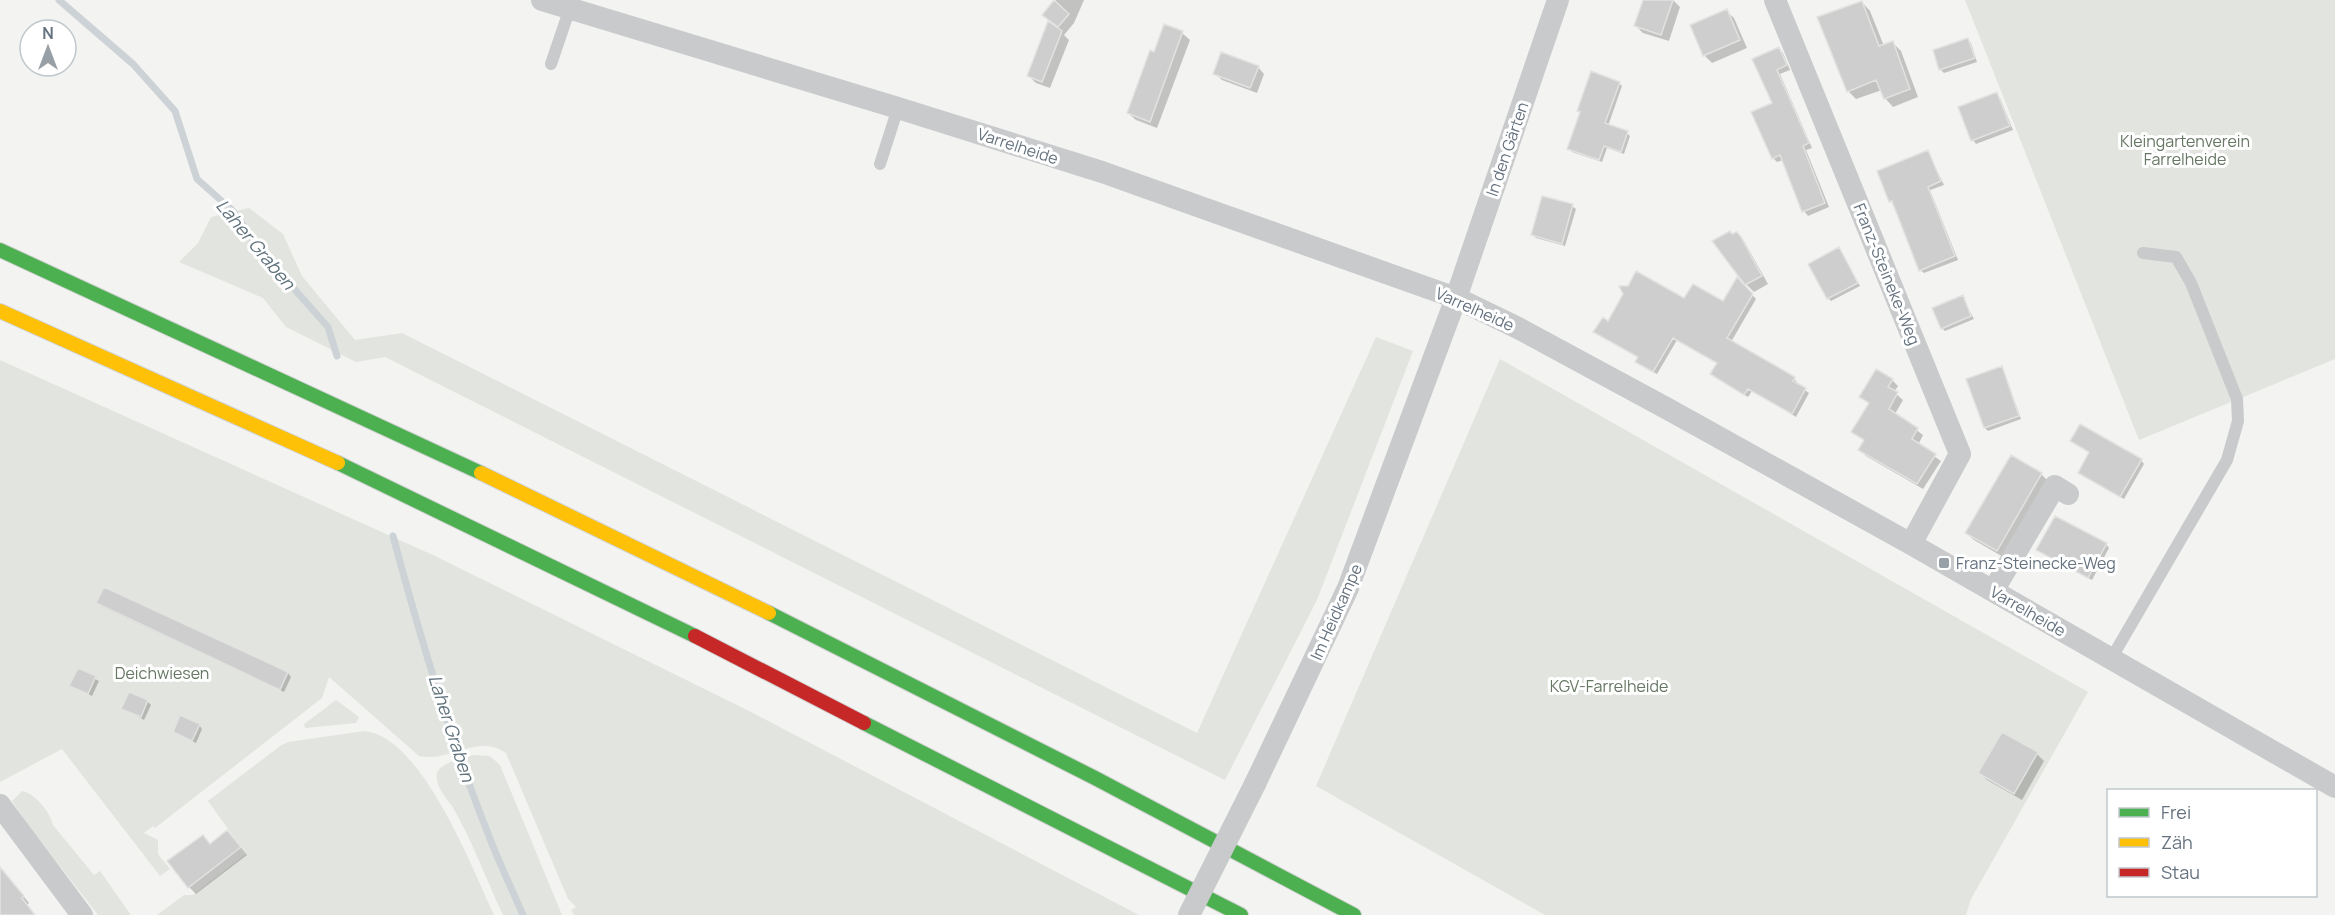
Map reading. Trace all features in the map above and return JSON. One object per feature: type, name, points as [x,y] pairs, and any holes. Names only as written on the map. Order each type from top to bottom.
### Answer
[{"type":"highway","points":[[0,250],[370,420],[689,572],[1095,778],[1354,915]]},
{"type":"highway","points":[[0,311],[386,486],[661,619],[1241,915]]},
{"type":"highway","points":[[1180,882],[1216,915]]},
{"type":"street","name":"Varrelheide","points":[[542,0],[1102,172],[1456,298],[1518,328],[1666,408],[1911,544],[2335,787]]},
{"type":"street","name":"In den Gärten","points":[[1456,298],[1558,0]]},
{"type":"street","name":"Franz-Steineke-Weg","points":[[1775,0],[1960,454],[1911,544]]},
{"type":"street","name":"Im Heidkampe","points":[[1190,915],[1348,588],[1456,298]]},
{"type":"street","points":[[1993,591],[2055,486],[2068,494]]},
{"type":"street","points":[[0,805],[82,915]]},
{"type":"lane","points":[[551,64],[570,8]]},
{"type":"lane","points":[[880,164],[898,108]]},
{"type":"lane","points":[[2111,659],[2227,460],[2238,420],[2237,399],[2191,283],[2176,257],[2143,253]]},
{"type":"green space","name":"Kleingartenverein Farrelheide","points":[[1965,0],[2335,0],[2335,359],[2139,440]]},
{"type":"green space","points":[[249,208],[283,234],[302,276],[355,340],[402,333],[1197,733],[1376,337],[1413,351],[1317,600],[1225,780],[385,357],[356,362],[286,327],[263,298],[179,262],[198,243],[211,217]]},
{"type":"green space","name":"KGV-Farrelheide","points":[[1500,359],[2088,692],[1971,899],[1966,915],[1545,915],[1316,786]]},
{"type":"green space","name":"Deichwiesen","points":[[0,360],[435,556],[751,712],[1139,915],[574,915],[571,910],[576,907],[568,899],[506,753],[484,746],[442,756],[419,756],[329,677],[322,698],[155,828],[153,826],[144,833],[158,840],[158,854],[170,869],[160,876],[62,749],[0,782]]},
{"type":"green space","points":[[336,700],[359,717],[356,723],[305,728],[304,724]]},
{"type":"green space","points":[[364,731],[385,738],[405,755],[424,779],[458,837],[494,915],[157,915],[184,895],[193,895],[246,854],[208,801],[288,742]]},
{"type":"green space","points":[[473,755],[490,756],[500,765],[562,915],[503,915],[466,832],[437,782],[437,773],[443,766]]},
{"type":"green space","points":[[22,791],[32,795],[41,804],[49,814],[53,825],[94,875],[100,871],[131,915],[98,915],[30,828],[12,801]]},
{"type":"building","points":[[1054,0],[1069,14],[1058,27],[1042,15]]},
{"type":"building","points":[[1643,0],[1673,0],[1661,35],[1634,26]]},
{"type":"building","points":[[1862,1],[1879,46],[1893,41],[1910,89],[1884,99],[1876,80],[1847,92],[1817,17]]},
{"type":"building","points":[[1727,9],[1740,40],[1703,56],[1690,25]]},
{"type":"building","points":[[1048,21],[1062,31],[1042,82],[1027,76]]},
{"type":"building","points":[[1164,24],[1183,31],[1150,122],[1127,113],[1150,50],[1154,52]]},
{"type":"building","points":[[1968,38],[1975,58],[1939,70],[1933,50]]},
{"type":"building","points":[[1779,47],[1787,65],[1777,70],[1809,143],[1803,146],[1825,203],[1802,212],[1780,155],[1772,159],[1751,112],[1772,103],[1752,59]]},
{"type":"building","points":[[1221,52],[1259,66],[1250,88],[1213,74]]},
{"type":"building","points":[[1591,71],[1620,82],[1605,123],[1628,131],[1621,152],[1604,146],[1599,160],[1567,149]]},
{"type":"building","points":[[1997,92],[2010,126],[1971,141],[1958,107]]},
{"type":"building","points":[[1928,150],[1941,181],[1928,187],[1955,256],[1919,271],[1892,201],[1889,202],[1877,171]]},
{"type":"building","points":[[1542,196],[1573,204],[1562,244],[1531,235]]},
{"type":"building","points":[[1730,231],[1732,234],[1737,232],[1741,237],[1762,276],[1745,285],[1712,241]]},
{"type":"building","points":[[1839,247],[1858,283],[1827,299],[1808,264]]},
{"type":"building","points":[[1636,271],[1684,298],[1693,284],[1723,301],[1737,277],[1753,294],[1727,338],[1795,377],[1793,381],[1806,388],[1792,414],[1748,389],[1744,395],[1710,374],[1717,363],[1673,338],[1653,372],[1635,362],[1638,357],[1593,332],[1603,317],[1608,321],[1623,294],[1619,286],[1628,286]]},
{"type":"building","points":[[1963,295],[1971,316],[1941,329],[1932,308]]},
{"type":"building","points":[[2002,366],[2019,416],[1984,428],[1966,379]]},
{"type":"building","points":[[1876,369],[1893,379],[1888,387],[1898,392],[1889,409],[1918,428],[1912,439],[1936,454],[1917,484],[1858,450],[1864,440],[1851,432],[1869,403],[1859,397]]},
{"type":"building","points":[[2080,424],[2142,459],[2120,497],[2078,473],[2089,452],[2070,441]]},
{"type":"building","points":[[2011,455],[2042,473],[1997,551],[1965,533]]},
{"type":"building","points":[[2055,516],[2107,543],[2088,578],[2036,550]]},
{"type":"building","points":[[104,587],[288,672],[280,690],[96,603]]},
{"type":"building","points":[[78,668],[96,676],[88,694],[69,686]]},
{"type":"building","points":[[129,692],[148,700],[141,717],[121,709]]},
{"type":"building","points":[[180,715],[200,724],[192,741],[173,732]]},
{"type":"building","points":[[2002,732],[2038,752],[2014,794],[1978,773]]},
{"type":"building","points":[[227,830],[241,847],[188,888],[167,861],[203,835],[210,844]]},
{"type":"building","points":[[0,867],[24,896],[22,898],[35,915],[0,915]]},
{"type":"waterway","name":"Laher Graben","points":[[59,0],[133,64],[175,111],[197,179],[233,211],[264,255],[328,327],[337,356]]},
{"type":"waterway","name":"Laher Graben","points":[[393,536],[425,650],[461,762],[493,846],[523,915]]},
{"type":"traffic: fast","points":[[0,250],[481,473]]},
{"type":"traffic: fast","points":[[338,463],[695,636]]},
{"type":"traffic: fast","points":[[769,613],[1095,778],[1354,915]]},
{"type":"traffic: fast","points":[[864,723],[1241,915]]},
{"type":"traffic: slow","points":[[0,311],[338,463]]},
{"type":"traffic: slow","points":[[481,473],[769,613]]},
{"type":"traffic: jam","points":[[695,636],[864,723]]},
{"type":"place","name":"Franz-Steinecke-Weg","points":[[1944,563]]}]
